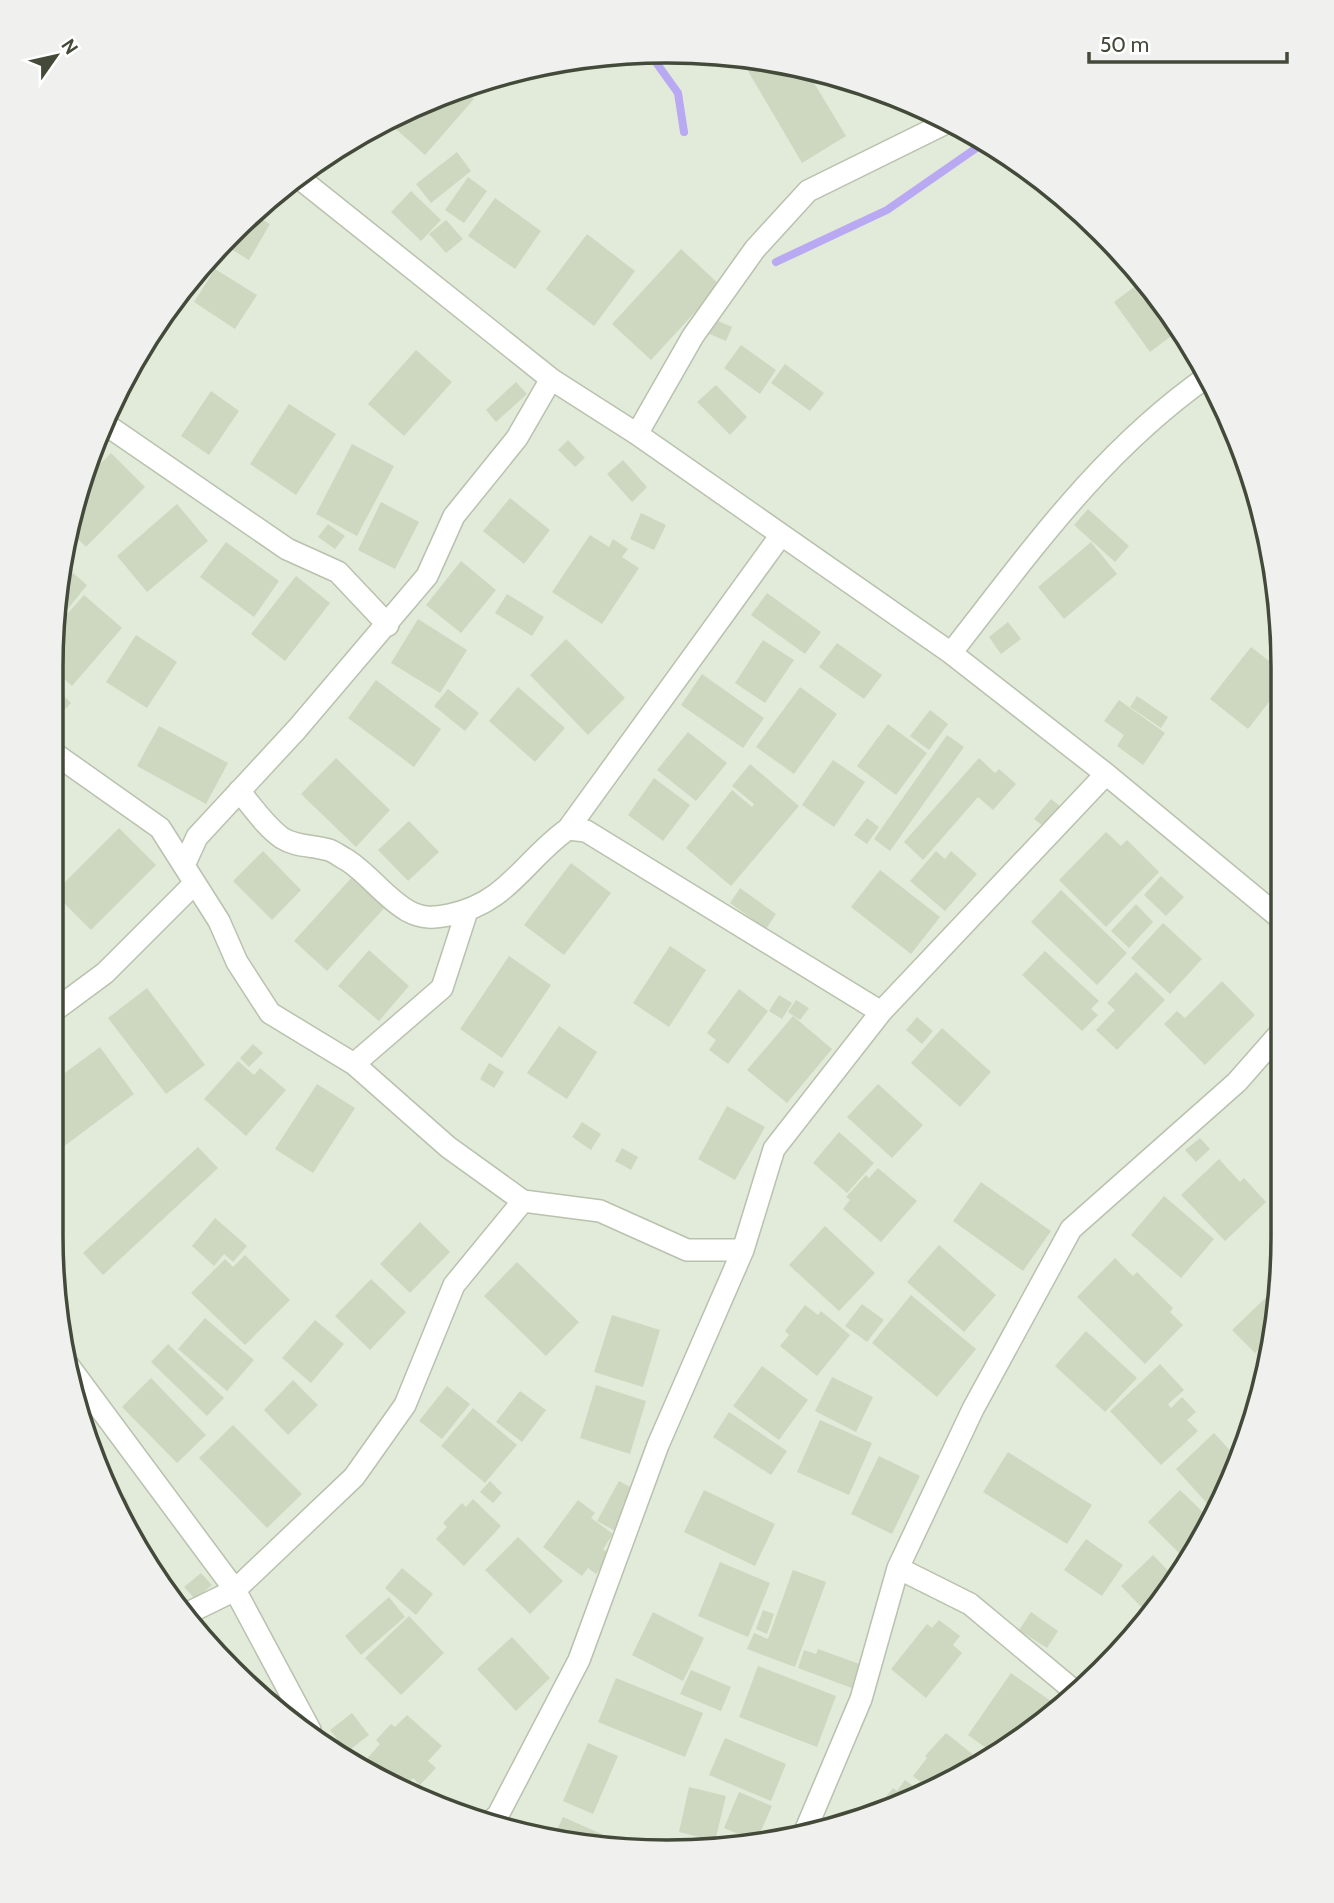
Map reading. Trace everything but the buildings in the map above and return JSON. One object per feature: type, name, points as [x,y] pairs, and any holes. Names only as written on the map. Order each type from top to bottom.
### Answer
[{"type":"street","points":[[637,434],[693,336],[755,249],[808,191],[938,127]]},
{"type":"street","points":[[306,183],[551,379],[637,434],[951,653],[1106,774],[1271,911]]},
{"type":"street","points":[[185,863],[198,837],[388,625],[427,576],[454,516],[517,438],[551,379]]},
{"type":"street","points":[[951,653],[1074,496],[1132,437],[1200,383]]},
{"type":"street","points":[[112,429],[287,549],[338,572],[388,625]]},
{"type":"street","points":[[239,790],[283,839],[301,846],[330,850],[361,869],[390,899],[410,912],[429,919],[467,911],[492,899],[514,882],[550,841],[568,829],[781,535]]},
{"type":"street","points":[[63,759],[160,828],[185,863],[219,921],[237,962],[270,1013],[354,1064],[448,1147],[523,1201],[600,1211],[687,1250],[743,1250]]},
{"type":"street","points":[[498,1815],[579,1660],[658,1445],[743,1250],[774,1149],[881,1012],[1106,774]]},
{"type":"street","points":[[160,828],[198,837]]},
{"type":"street","points":[[568,829],[586,831],[881,1012]]},
{"type":"street","points":[[63,1004],[105,973],[195,883]]},
{"type":"street","points":[[354,1064],[442,988],[467,911]]},
{"type":"street","points":[[812,1822],[861,1699],[898,1569],[973,1409],[1071,1229],[1237,1082],[1271,1042]]},
{"type":"street","points":[[193,1610],[235,1590],[354,1477],[405,1405],[454,1285],[523,1201]]},
{"type":"street","points":[[82,1384],[235,1590],[304,1718]]},
{"type":"street","points":[[898,1569],[970,1604],[1069,1686]]},
{"type":"shaded area","points":[[667,63],[707,64],[785,75],[861,95],[898,109],[934,125],[1003,165],[1035,188],[1094,240],[1146,299],[1169,331],[1209,400],[1239,473],[1266,588],[1271,667],[1271,1236],[1270,1276],[1259,1354],[1239,1430],[1225,1467],[1209,1503],[1169,1572],[1146,1604],[1094,1663],[1035,1715],[1003,1738],[934,1778],[861,1808],[785,1828],[707,1839],[627,1839],[549,1828],[473,1808],[400,1778],[331,1738],[299,1715],[240,1663],[188,1604],[165,1572],[125,1503],[95,1430],[75,1354],[64,1276],[63,667],[68,588],[95,473],[125,400],[165,331],[188,299],[240,240],[299,188],[331,165],[400,125],[436,109],[473,95],[549,75],[627,64]]},
{"type":"waterway","points":[[657,63],[678,93],[684,132]]},
{"type":"waterway","points":[[776,262],[887,210],[976,148]]}]
